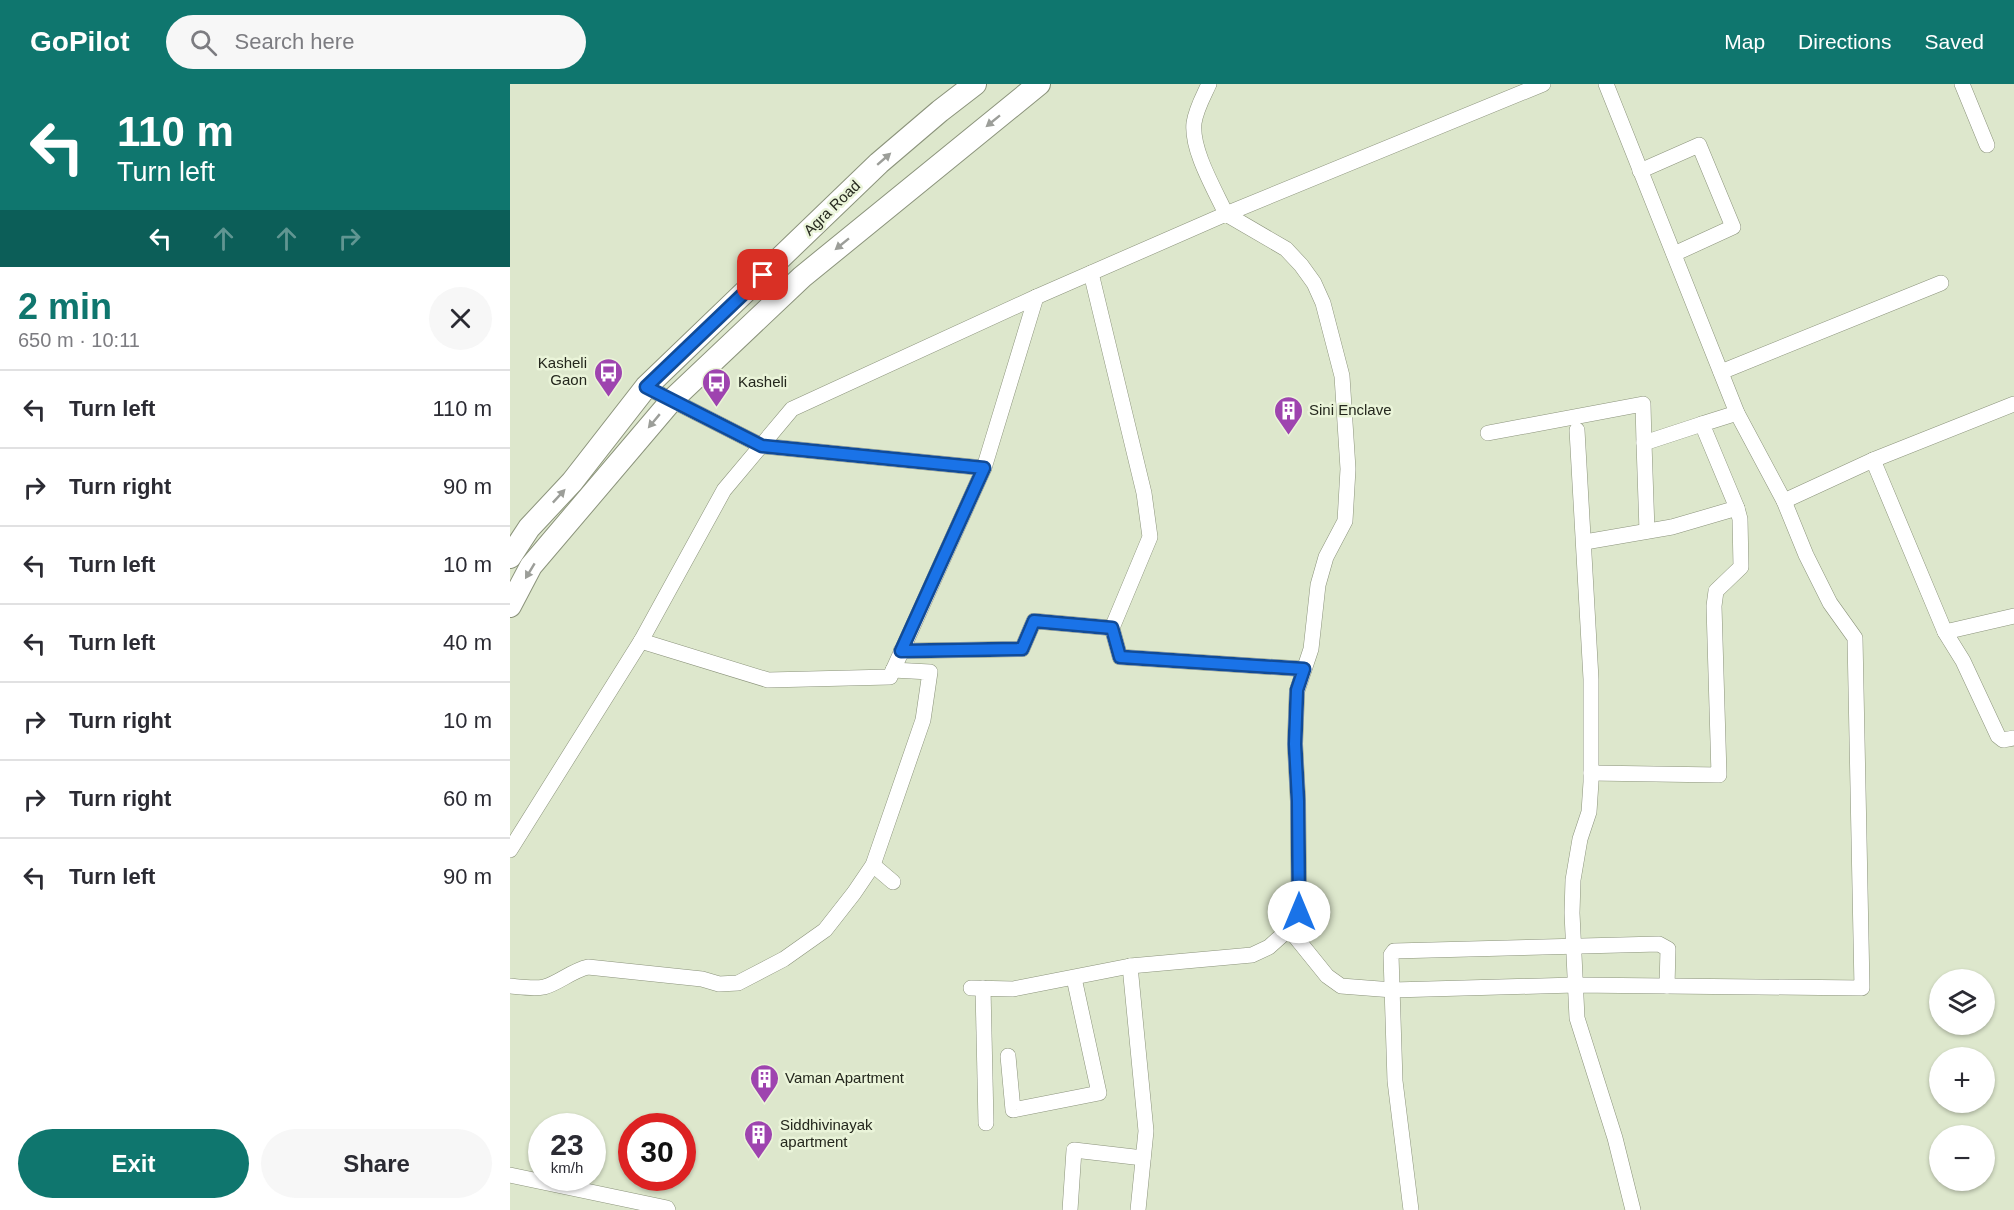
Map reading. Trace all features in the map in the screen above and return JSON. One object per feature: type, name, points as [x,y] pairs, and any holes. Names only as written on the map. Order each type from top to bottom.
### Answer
[{"type":"highway","name":"Agra Road","points":[[512,552],[529,528],[572,482],[646,387],[879,163],[975,84]]},
{"type":"highway","points":[[510,606],[531,566],[672,400],[801,277],[1039,84]]},
{"type":"street","points":[[986,1123],[977,988],[1012,989],[1130,966],[1252,955],[1269,946],[1289,929],[1299,912],[1299,812],[1295,744],[1297,690],[1311,649],[1318,585],[1323,566],[1345,521],[1348,469],[1342,376],[1323,303],[1314,283],[1286,249],[1226,214],[1200,159],[1193,125],[1197,108],[1209,84]]},
{"type":"street","points":[[510,850],[641,641],[724,490],[792,409],[1036,297],[1226,214],[1543,84]]},
{"type":"street","points":[[1289,929],[1328,976],[1341,986],[1394,990],[1575,985],[1862,988],[1855,638],[1830,603],[1806,555],[1784,501],[1737,413],[1606,84]]},
{"type":"street","points":[[1962,84],[1987,146]]},
{"type":"street","points":[[1640,171],[1699,145],[1733,227],[1674,254]]},
{"type":"street","points":[[1091,273],[1144,493],[1150,537],[1112,628],[1120,657],[1304,669]]},
{"type":"street","points":[[1721,372],[1941,283]]},
{"type":"street","points":[[641,641],[768,680],[890,676],[984,468],[1036,297]]},
{"type":"street","points":[[646,387],[762,446],[984,468]]},
{"type":"street","points":[[1488,433],[1643,404],[1647,531]]},
{"type":"street","points":[[1784,501],[1873,460],[2014,404]]},
{"type":"street","points":[[1644,443],[1737,413]]},
{"type":"street","points":[[1591,773],[1719,775],[1714,606],[1716,591],[1741,567],[1740,519],[1702,424]]},
{"type":"street","points":[[1577,430],[1591,679],[1589,812],[1580,839],[1573,880],[1577,1018],[1615,1138],[1633,1210]]},
{"type":"street","points":[[1873,460],[1945,632],[1963,661],[1998,736],[2003,740],[2014,738]]},
{"type":"street","points":[[1585,542],[1672,527],[1737,508]]},
{"type":"street","points":[[1945,632],[2014,616]]},
{"type":"street","points":[[901,651],[1022,649],[1034,621],[1112,628]]},
{"type":"street","points":[[510,986],[542,988],[576,970],[588,968],[702,980],[719,984],[738,982],[783,959],[825,930],[873,865],[923,720],[930,672],[893,670]]},
{"type":"street","points":[[873,865],[892,882]]},
{"type":"street","points":[[1411,1210],[1395,1081],[1394,990],[1391,955],[1394,951],[1659,944],[1668,950],[1667,986]]},
{"type":"street","points":[[1130,966],[1146,1131],[1138,1210]]},
{"type":"street","points":[[1008,1056],[1013,1110],[1099,1093],[1074,978]]},
{"type":"street","points":[[1070,1210],[1074,1149],[1143,1158]]},
{"type":"street","points":[[510,1175],[668,1210]]},
{"type":"place","name":"Kasheli Gaon","points":[[608,398]]},
{"type":"place","name":"Kasheli","points":[[717,408]]},
{"type":"place","name":"Sini Enclave","points":[[1288,436]]},
{"type":"place","name":"Vaman Apartment","points":[[764,1104]]},
{"type":"place","name":"Siddhivinayak apartment","points":[[759,1160]]},
{"type":"route","points":[[763,275],[646,387],[762,446],[984,468],[901,651],[1022,649],[1034,621],[1112,628],[1120,657],[1304,669],[1297,690],[1295,744],[1299,912]]}]
